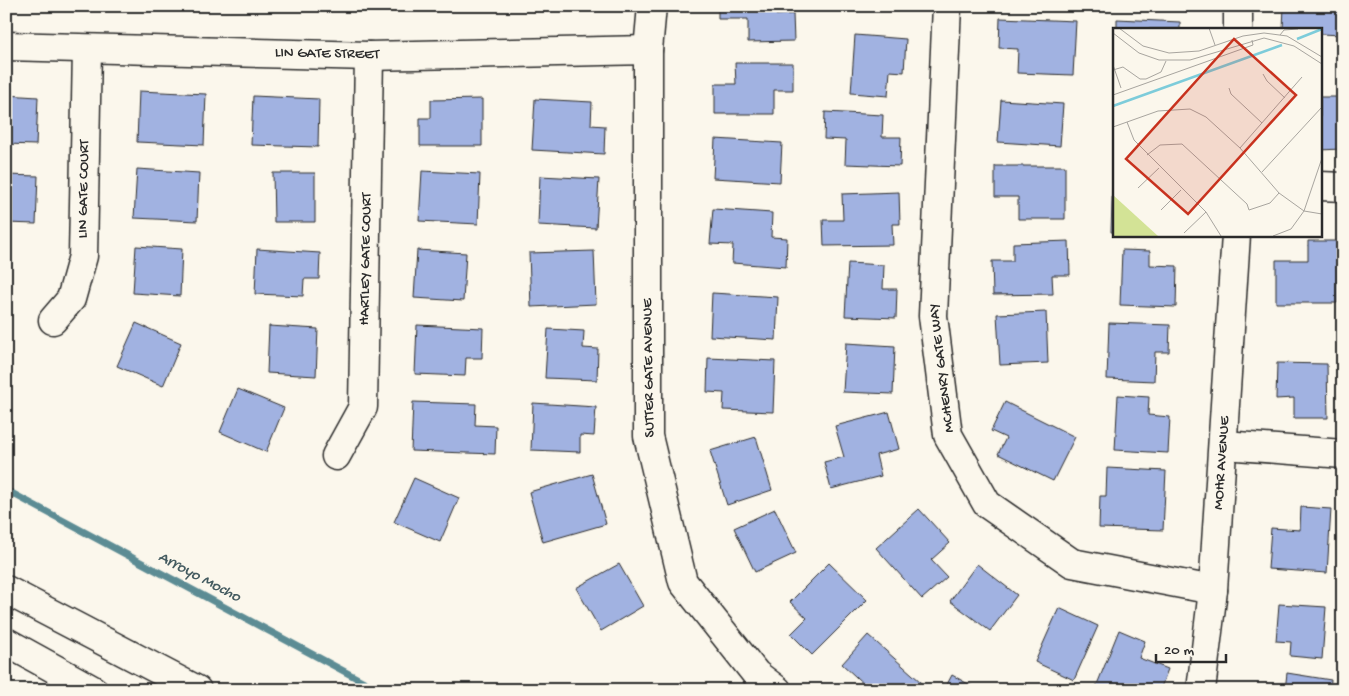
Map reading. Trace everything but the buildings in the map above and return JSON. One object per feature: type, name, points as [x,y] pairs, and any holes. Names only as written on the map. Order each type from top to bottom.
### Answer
[{"type":"street","name":"SUTTER GATE AVENUE","points":[[652,6],[648,50],[648,436],[683,582],[756,674],[777,690]]},
{"type":"street","name":"MCHENRY GATE WAY","points":[[946,6],[933,316],[948,435],[987,504],[1072,563],[1212,590]]},
{"type":"street","points":[[1238,6],[1238,28]]},
{"type":"street","name":"LIN GATE STREET","points":[[6,46],[87,50],[370,56],[648,50]]},
{"type":"street","name":"LIN GATE COURT","points":[[53,320],[71,299],[83,256],[87,50]]},
{"type":"street","name":"HARTLEY GATE COURT","points":[[336,456],[363,407],[370,56]]},
{"type":"street","points":[[1322,186],[1343,187]]},
{"type":"street","name":"MOHR AVENUE","points":[[1201,690],[1212,590],[1224,445],[1236,236]]},
{"type":"street","points":[[1224,445],[1343,454]]},
{"type":"street","points":[[6,590],[197,690]]},
{"type":"street","points":[[6,642],[93,690]]},
{"type":"waterway","name":"Arroyo Mocho","points":[[6,490],[379,690]]}]
